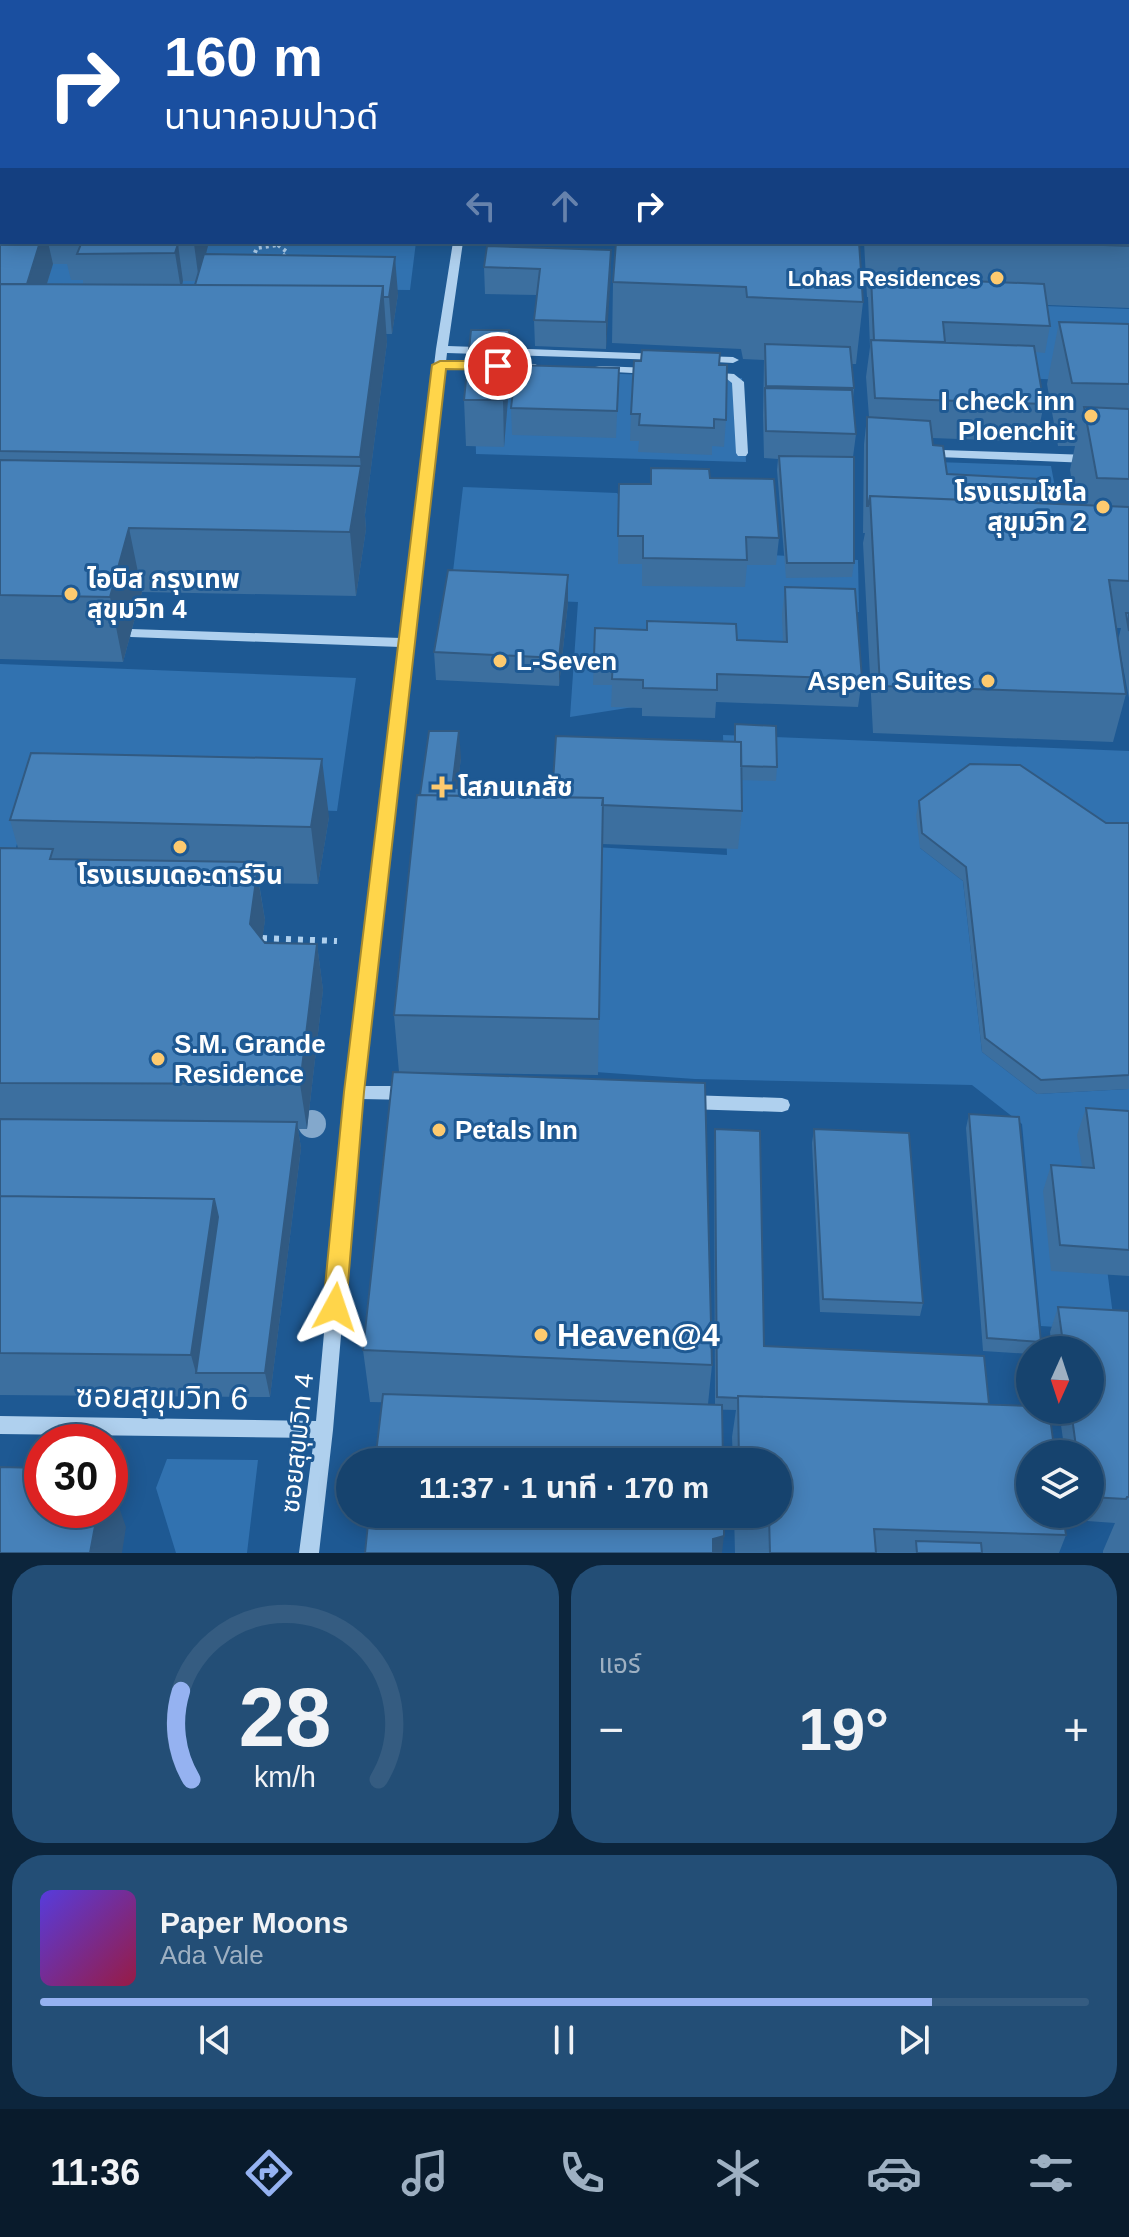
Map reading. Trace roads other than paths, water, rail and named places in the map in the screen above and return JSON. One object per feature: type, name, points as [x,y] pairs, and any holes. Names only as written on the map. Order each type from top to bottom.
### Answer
[{"type":"street","name":"ซอยสุขุมวิท 4","points":[[309,1553],[324,1430],[354,1092],[406,643],[458,244]]},
{"type":"street","points":[[441,357],[672,358]]},
{"type":"street","points":[[441,357],[545,367]]},
{"type":"street","points":[[687,358],[733,360]]},
{"type":"street","points":[[592,368],[669,372]]},
{"type":"street","points":[[699,374],[730,376],[738,382],[742,453]]},
{"type":"street","points":[[942,454],[1098,459]]},
{"type":"street","points":[[131,633],[406,643]]},
{"type":"street","points":[[354,1092],[420,1094]]},
{"type":"street","points":[[672,1101],[782,1105]]},
{"type":"street","name":"ซอยสุขุมวิท 6","points":[[0,1425],[324,1430]]},
{"type":"place","name":"Lohas Residences","points":[[997,278]]},
{"type":"place","name":"I check inn Ploenchit","points":[[1091,416]]},
{"type":"place","name":"โรงแรมโซโล สุขุมวิท 2","points":[[1103,507]]},
{"type":"place","name":"ไอบิส กรุงเทพ สุขุมวิท 4","points":[[71,594]]},
{"type":"place","name":"L-Seven","points":[[500,661]]},
{"type":"place","name":"Aspen Suites","points":[[988,681]]},
{"type":"place","name":"โสภนเภสัช","points":[[442,787]]},
{"type":"place","name":"โรงแรมเดอะดาร์วิน","points":[[180,847]]},
{"type":"place","name":"S.M. Grande Residence","points":[[158,1059]]},
{"type":"place","name":"Petals Inn","points":[[439,1130]]},
{"type":"place","name":"Heaven@4","points":[[541,1335]]}]
